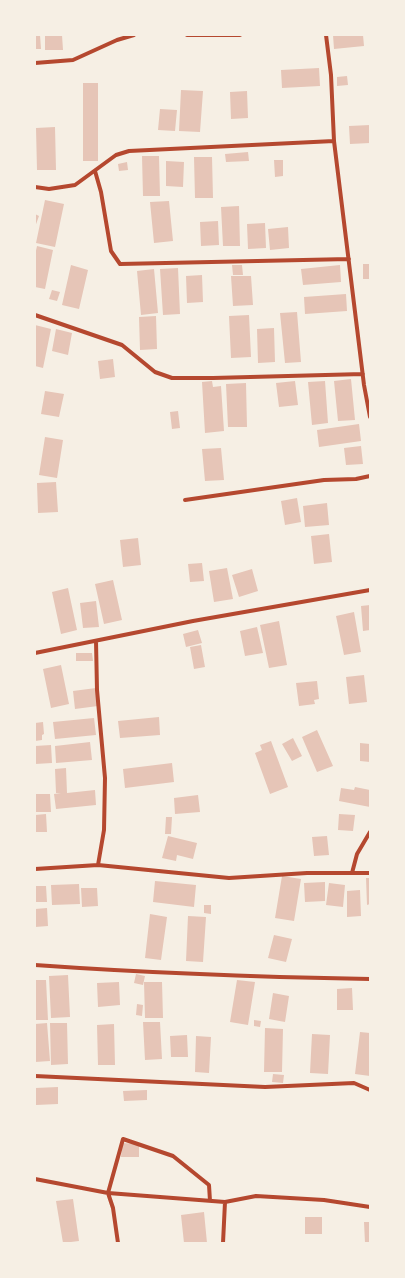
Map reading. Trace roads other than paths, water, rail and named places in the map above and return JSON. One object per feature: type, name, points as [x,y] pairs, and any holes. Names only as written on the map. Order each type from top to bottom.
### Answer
[{"type":"street","points":[[35,63],[73,60],[117,40],[134,35]]},
{"type":"street","points":[[187,35],[240,35]]},
{"type":"street","points":[[326,35],[331,75],[334,141],[363,374],[370,417]]},
{"type":"street","points":[[35,187],[49,189],[75,185],[116,156],[129,151],[334,141]]},
{"type":"street","points":[[95,171],[101,192],[111,251],[120,264],[349,259]]},
{"type":"street","points":[[35,315],[122,346],[155,372],[172,378],[363,374]]},
{"type":"street","points":[[185,500],[324,480],[356,479],[370,476]]},
{"type":"street","points":[[35,653],[193,621],[370,590]]},
{"type":"street","points":[[96,641],[97,690],[106,778],[104,830],[98,865]]},
{"type":"street","points":[[352,873],[357,854],[370,832]]},
{"type":"street","points":[[35,869],[98,865],[229,878],[307,873],[370,872]]},
{"type":"street","points":[[35,965],[148,972],[370,979]]},
{"type":"street","points":[[35,1076],[265,1087],[354,1083],[370,1090]]},
{"type":"street","points":[[118,1243],[113,1208],[108,1193],[123,1139],[174,1156],[209,1185],[210,1201]]},
{"type":"street","points":[[35,1179],[108,1193],[225,1202],[256,1196],[324,1200],[370,1207]]},
{"type":"street","points":[[223,1243],[225,1202]]}]
